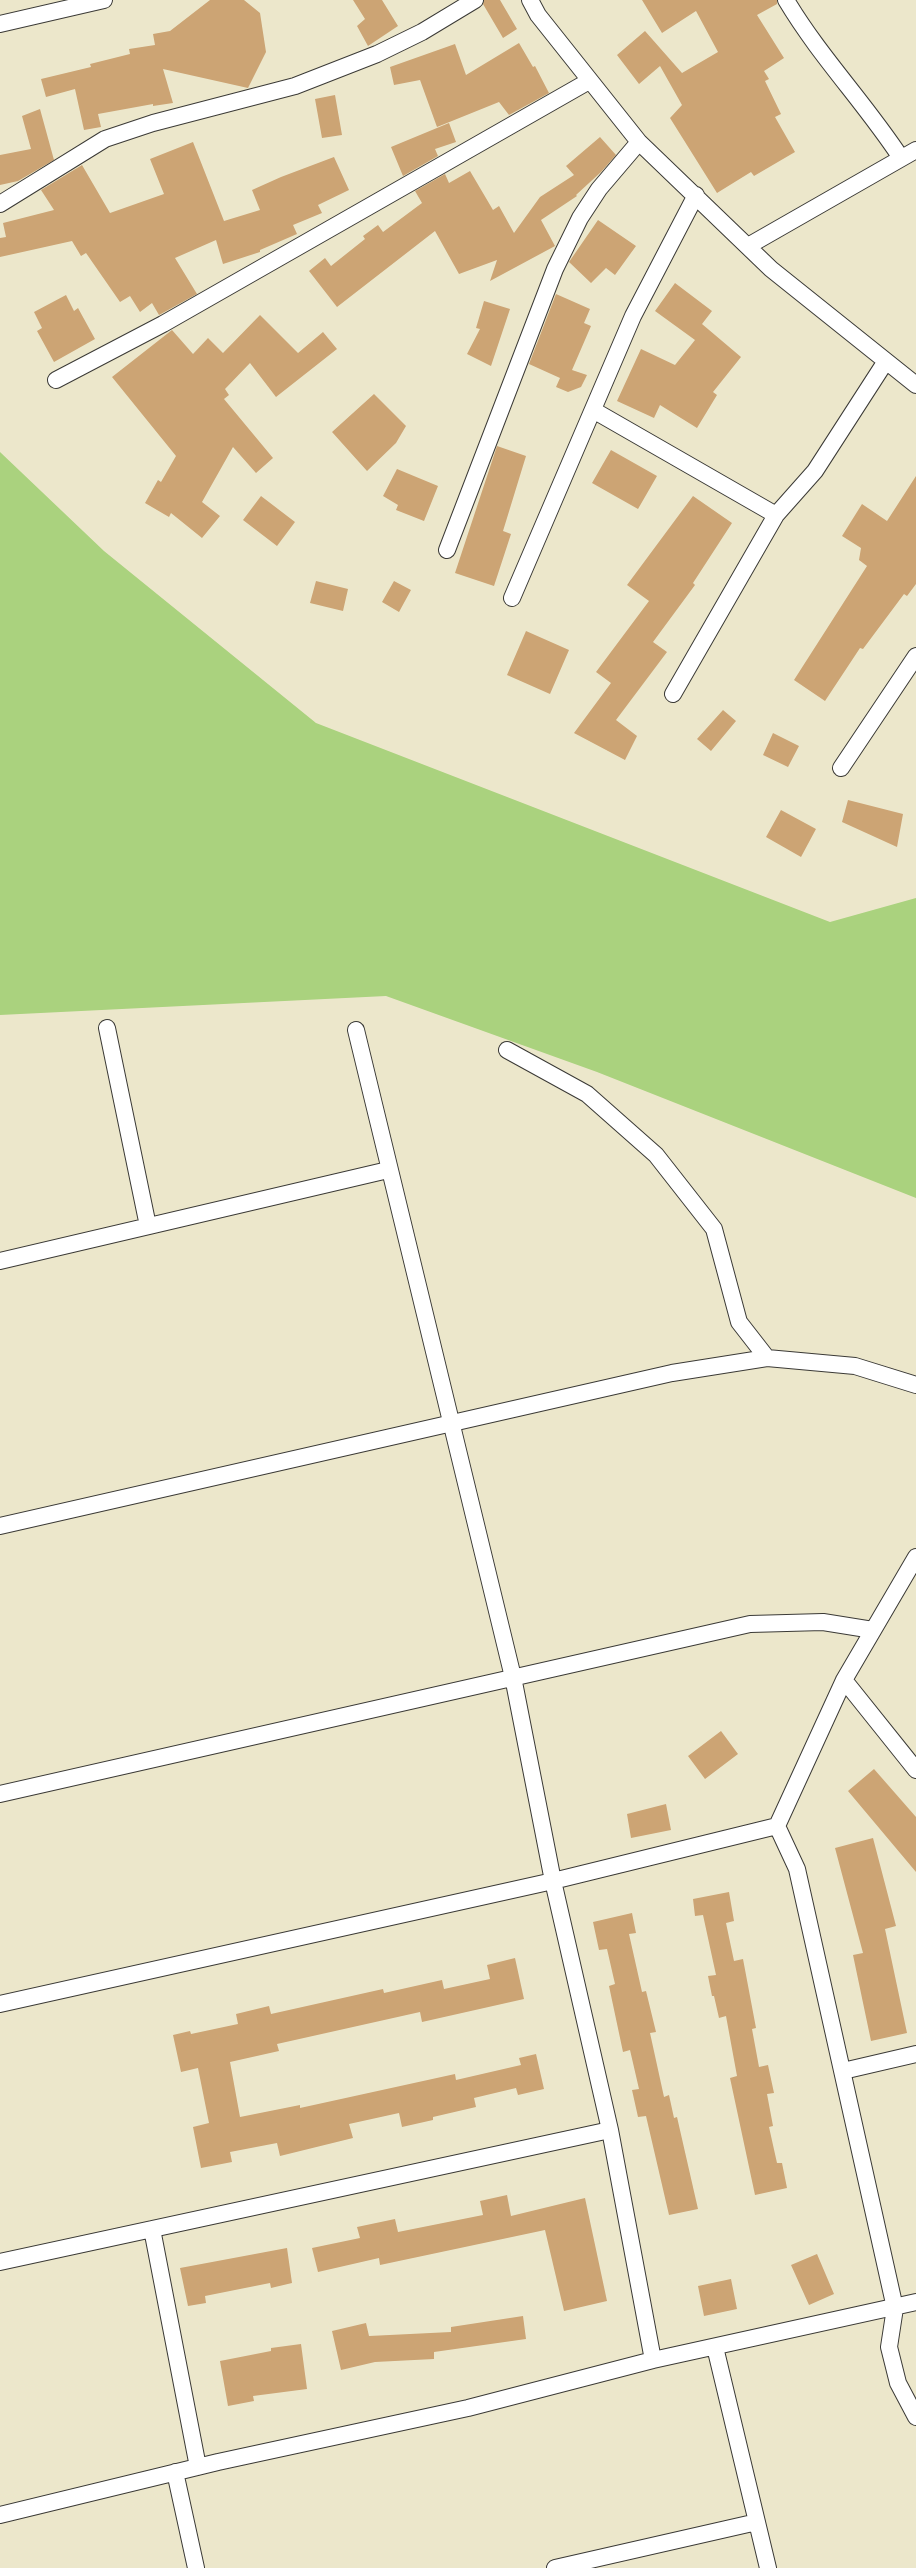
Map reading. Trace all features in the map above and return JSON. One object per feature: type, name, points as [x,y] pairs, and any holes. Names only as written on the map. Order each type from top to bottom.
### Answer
[{"type":"street","points":[[0,24],[104,0]]},
{"type":"street","points":[[0,204],[105,139],[153,123],[295,86],[377,54],[422,32],[475,0]]},
{"type":"street","points":[[530,0],[538,15],[588,81],[639,142],[696,195],[771,269],[916,385]]},
{"type":"street","points":[[786,0],[806,34],[874,118],[901,158]]},
{"type":"street","points":[[56,380],[162,324],[588,81]]},
{"type":"street","points":[[447,550],[555,269],[580,218],[599,189],[639,142]]},
{"type":"street","points":[[748,246],[916,150]]},
{"type":"street","points":[[512,598],[633,316],[696,195]]},
{"type":"street","points":[[673,694],[776,515],[815,471],[886,360]]},
{"type":"street","points":[[593,410],[776,515]]},
{"type":"street","points":[[841,768],[916,656]]},
{"type":"street","points":[[107,1028],[148,1226]]},
{"type":"street","points":[[356,1030],[388,1170],[453,1423],[513,1677],[553,1881],[610,2130],[653,2360]]},
{"type":"street","points":[[507,1050],[587,1094],[656,1155],[714,1230],[739,1322],[767,1358]]},
{"type":"street","points":[[0,1261],[388,1170]]},
{"type":"street","points":[[0,1526],[672,1373],[767,1358],[854,1366],[916,1385]]},
{"type":"street","points":[[916,1556],[844,1680],[777,1826],[797,1869],[895,2308],[888,2347],[898,2383],[916,2417]]},
{"type":"street","points":[[0,1794],[750,1624],[823,1622],[873,1630]]},
{"type":"street","points":[[844,1680],[916,1770]]},
{"type":"street","points":[[0,2004],[553,1881],[777,1826]]},
{"type":"street","points":[[843,2071],[916,2054]]},
{"type":"street","points":[[0,2262],[610,2130]]},
{"type":"street","points":[[152,2229],[198,2467]]},
{"type":"street","points":[[0,2515],[175,2472],[468,2408],[653,2360],[895,2308],[916,2302]]},
{"type":"street","points":[[716,2347],[768,2568]]},
{"type":"street","points":[[175,2472],[196,2568]]},
{"type":"street","points":[[556,2568],[757,2522]]},
{"type":"green space","points":[[0,452],[104,551],[316,723],[830,922],[916,898],[916,1198],[597,1072],[386,996],[0,1015]]},
{"type":"building","points":[[210,0],[244,0],[260,13],[266,52],[248,88],[163,69],[173,103],[153,106],[153,104],[98,114],[101,127],[84,130],[75,89],[46,97],[41,79],[91,67],[90,64],[130,54],[129,49],[155,45],[153,34],[170,31]]},
{"type":"building","points":[[353,0],[382,0],[398,26],[368,46],[357,26],[365,19]]},
{"type":"building","points":[[484,0],[500,0],[517,29],[503,38],[483,4]]},
{"type":"building","points":[[642,0],[777,0],[777,4],[757,15],[784,58],[764,71],[769,79],[765,81],[781,114],[775,117],[795,152],[754,176],[751,172],[717,193],[670,118],[682,105],[660,66],[639,84],[617,55],[645,31],[682,73],[718,52],[696,11],[662,33]]},
{"type":"building","points":[[519,43],[533,67],[535,66],[549,93],[509,115],[499,102],[437,127],[420,80],[394,85],[390,67],[455,44],[466,75]]},
{"type":"building","points":[[335,95],[342,135],[322,138],[315,99]]},
{"type":"building","points":[[40,109],[54,160],[18,181],[0,185],[0,155],[31,149],[22,116]]},
{"type":"building","points":[[449,123],[456,142],[435,149],[438,156],[403,176],[391,147]]},
{"type":"building","points":[[600,137],[616,155],[601,172],[576,195],[577,196],[541,220],[555,246],[490,281],[497,260],[459,274],[435,231],[337,307],[309,271],[325,258],[331,266],[365,239],[363,236],[378,225],[383,232],[422,203],[415,191],[445,174],[449,183],[470,171],[493,210],[499,206],[514,233],[540,197],[574,175],[566,166]]},
{"type":"building","points":[[193,142],[224,221],[260,210],[252,190],[281,177],[334,157],[349,190],[318,205],[322,213],[293,225],[297,234],[260,250],[260,252],[223,264],[216,240],[175,258],[197,294],[159,315],[152,303],[140,312],[130,296],[120,302],[86,253],[81,256],[72,241],[0,257],[0,238],[6,237],[3,223],[54,210],[41,190],[82,165],[110,213],[164,194],[150,159]]},
{"type":"building","points":[[598,220],[636,246],[615,275],[606,268],[591,283],[569,262]]},
{"type":"building","points":[[675,283],[712,311],[702,324],[741,357],[713,392],[717,395],[697,428],[660,405],[654,418],[617,401],[641,349],[675,365],[695,340],[655,311]]},
{"type":"building","points":[[556,294],[590,309],[584,323],[591,326],[572,370],[587,375],[581,387],[568,392],[556,387],[560,378],[529,364]]},
{"type":"building","points":[[66,295],[74,311],[78,308],[95,339],[54,362],[37,331],[42,328],[34,312]]},
{"type":"building","points":[[484,301],[510,309],[491,366],[467,354],[480,329],[476,328]]},
{"type":"building","points":[[260,315],[298,353],[323,332],[337,349],[276,397],[250,363],[225,389],[229,395],[224,399],[273,458],[256,473],[233,447],[202,502],[220,516],[202,538],[171,513],[169,517],[145,503],[158,480],[161,482],[176,456],[112,377],[172,330],[193,354],[208,338],[223,353]]},
{"type":"building","points":[[374,394],[406,426],[396,443],[367,471],[332,432]]},
{"type":"building","points":[[497,446],[526,456],[503,531],[511,534],[494,586],[455,573]]},
{"type":"building","points":[[611,450],[657,476],[638,509],[592,483]]},
{"type":"building","points":[[397,469],[438,486],[424,521],[396,510],[398,505],[383,496]]},
{"type":"building","points":[[916,476],[916,584],[907,596],[904,594],[863,649],[860,648],[825,701],[794,680],[867,566],[859,560],[861,548],[842,536],[862,504],[887,521]]},
{"type":"building","points":[[261,496],[295,522],[277,546],[243,520]]},
{"type":"building","points":[[693,496],[732,523],[693,583],[695,585],[653,642],[667,652],[616,720],[637,736],[625,760],[574,733],[611,683],[596,672],[649,601],[627,585]]},
{"type":"building","points":[[316,581],[348,589],[343,611],[310,603]]},
{"type":"building","points":[[394,581],[411,590],[399,612],[382,602]]},
{"type":"building","points":[[526,631],[569,650],[550,694],[507,675]]},
{"type":"building","points":[[723,710],[736,721],[711,751],[697,739]]},
{"type":"building","points":[[773,733],[799,746],[788,767],[763,755]]},
{"type":"building","points":[[848,800],[903,814],[897,847],[842,822]]},
{"type":"building","points":[[781,810],[816,829],[801,857],[766,837]]},
{"type":"building","points":[[721,1731],[738,1754],[705,1779],[688,1756]]},
{"type":"building","points":[[874,1769],[916,1817],[916,1872],[848,1791]]},
{"type":"building","points":[[666,1804],[671,1830],[631,1838],[627,1814]]},
{"type":"building","points":[[873,1838],[896,1926],[885,1929],[907,2033],[871,2041],[853,1955],[863,1953],[835,1848]]},
{"type":"building","points":[[729,1892],[734,1921],[726,1923],[734,1961],[743,1959],[756,2028],[752,2029],[759,2067],[768,2065],[774,2093],[767,2094],[773,2126],[769,2127],[777,2163],[782,2163],[787,2188],[755,2195],[730,2078],[737,2076],[726,2016],[719,2018],[714,1996],[712,1996],[708,1976],[716,1975],[703,1915],[695,1916],[693,1899]]},
{"type":"building","points":[[632,1913],[636,1933],[629,1934],[642,1992],[646,1991],[656,2032],[650,2033],[664,2097],[669,2095],[674,2118],[677,2117],[698,2209],[669,2215],[646,2116],[638,2117],[632,2090],[639,2089],[630,2050],[623,2052],[609,1986],[615,1984],[607,1949],[599,1950],[593,1922]]},
{"type":"building","points":[[515,1958],[524,1999],[422,2022],[420,2012],[277,2044],[279,2051],[230,2062],[240,2117],[300,2105],[300,2108],[455,2074],[456,2080],[521,2065],[519,2058],[536,2054],[544,2089],[518,2095],[516,2088],[474,2098],[476,2107],[433,2117],[433,2120],[402,2127],[399,2113],[349,2124],[353,2138],[280,2156],[277,2143],[230,2152],[232,2162],[201,2168],[193,2127],[209,2123],[198,2068],[181,2072],[173,2035],[190,2031],[191,2034],[238,2024],[236,2014],[269,2006],[271,2014],[383,1989],[384,1993],[442,1980],[444,1989],[490,1979],[487,1965]]},
{"type":"building","points":[[507,2195],[511,2216],[585,2198],[607,2301],[564,2311],[545,2230],[380,2265],[379,2258],[318,2272],[312,2248],[360,2238],[357,2227],[395,2219],[398,2232],[483,2215],[480,2201]]},
{"type":"building","points":[[287,2248],[292,2283],[271,2288],[270,2283],[205,2296],[206,2303],[188,2306],[180,2268]]},
{"type":"building","points":[[817,2254],[834,2294],[809,2305],[791,2265]]},
{"type":"building","points":[[731,2279],[737,2309],[704,2316],[698,2286]]},
{"type":"building","points":[[523,2316],[526,2339],[434,2352],[434,2359],[375,2362],[341,2370],[332,2331],[366,2323],[369,2336],[451,2332],[451,2327]]},
{"type":"building","points":[[301,2344],[307,2389],[253,2396],[254,2401],[228,2406],[220,2361],[271,2351],[271,2348]]}]
